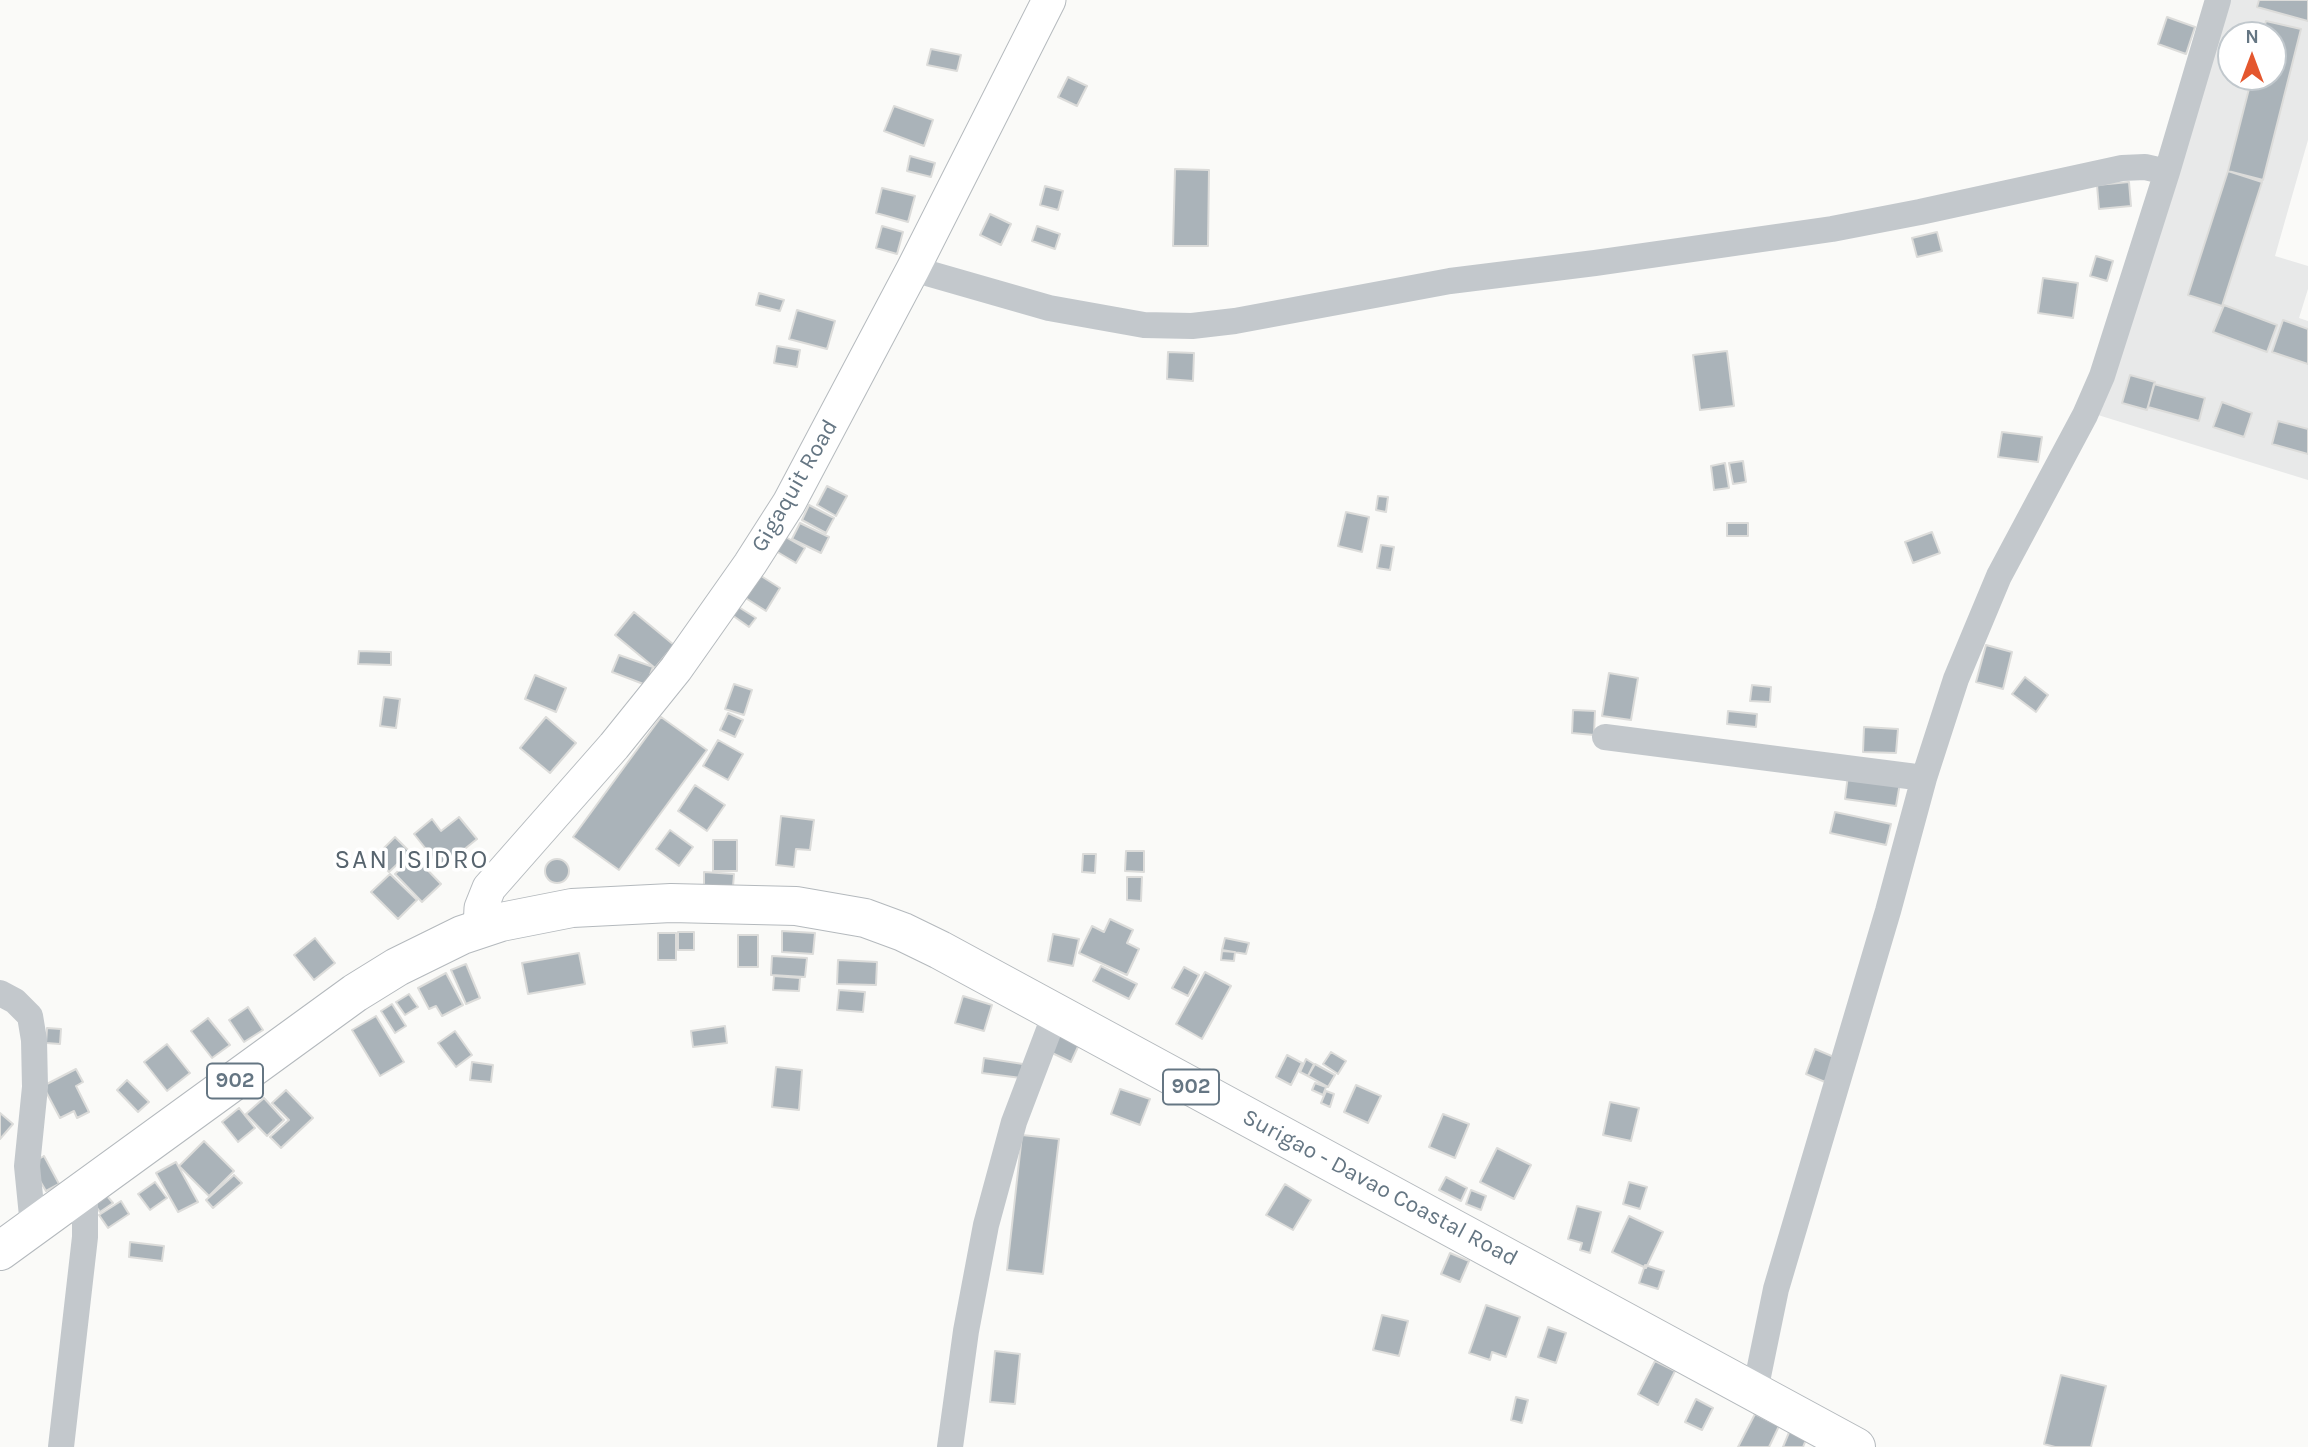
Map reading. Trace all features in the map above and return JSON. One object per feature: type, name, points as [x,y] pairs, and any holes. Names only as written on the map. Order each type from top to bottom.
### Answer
[{"type":"highway","name":"Surigao - Davao Coastal Road","points":[[0,1251],[355,993],[407,962],[480,928],[541,913],[639,904],[758,904],[830,910],[865,918],[903,932],[1856,1447]]},
{"type":"main road","name":"Gigaquit Road","points":[[480,928],[481,908],[489,888],[643,711],[676,669],[789,503],[913,269],[1049,0]]},
{"type":"street","points":[[1755,1391],[1776,1289],[1902,862],[1924,778],[1956,679],[1999,576],[2085,415],[2102,376],[2218,0]]},
{"type":"street","points":[[913,269],[1049,308],[1144,325],[1192,326],[1235,321],[1450,281],[1832,229],[2122,168],[2145,167],[2167,172]]},
{"type":"street","points":[[1605,737],[1924,778]]},
{"type":"street","points":[[0,993],[15,1001],[30,1016],[34,1040],[35,1087],[27,1166],[33,1226]]},
{"type":"street","points":[[950,1447],[968,1317],[986,1225],[1014,1122],[1055,1014]]},
{"type":"street","points":[[61,1447],[85,1237],[85,1189]]},
{"type":"shaded area","points":[[2216,0],[2308,0],[2308,140],[2275,256],[2308,266],[2308,289],[2299,318],[2308,321],[2308,480],[2098,415]]},
{"type":"building","points":[[2259,0],[2308,0],[2308,21],[2257,7]]},
{"type":"building","points":[[2167,17],[2195,27],[2186,54],[2158,44]]},
{"type":"building","points":[[2287,26],[2301,29],[2287,85]]},
{"type":"building","points":[[931,49],[961,55],[957,71],[927,65]]},
{"type":"building","points":[[1068,77],[1087,86],[1077,106],[1058,97]]},
{"type":"building","points":[[2248,91],[2285,91],[2263,180],[2228,171]]},
{"type":"building","points":[[894,106],[933,120],[924,146],[884,131]]},
{"type":"building","points":[[910,156],[935,163],[931,177],[907,171]]},
{"type":"building","points":[[1175,169],[1209,170],[1208,246],[1173,246]]},
{"type":"building","points":[[2228,171],[2262,182],[2222,306],[2188,295]]},
{"type":"building","points":[[2129,182],[2131,206],[2099,209],[2097,185]]},
{"type":"building","points":[[1045,186],[1063,191],[1058,210],[1040,205]]},
{"type":"building","points":[[882,188],[915,196],[908,222],[876,213]]},
{"type":"building","points":[[990,214],[1011,224],[1001,245],[980,235]]},
{"type":"building","points":[[882,226],[903,232],[897,254],[876,248]]},
{"type":"building","points":[[1037,226],[1060,234],[1055,249],[1032,241]]},
{"type":"building","points":[[1937,232],[1942,251],[1917,257],[1912,238]]},
{"type":"building","points":[[2096,256],[2113,261],[2107,281],[2090,276]]},
{"type":"building","points":[[2043,278],[2078,283],[2073,318],[2038,313]]},
{"type":"building","points":[[759,293],[784,300],[780,311],[756,305]]},
{"type":"building","points":[[2224,305],[2277,325],[2267,352],[2213,332]]},
{"type":"building","points":[[797,310],[835,321],[827,349],[789,339]]},
{"type":"building","points":[[2283,320],[2308,329],[2308,364],[2272,352]]},
{"type":"building","points":[[777,346],[800,350],[797,367],[774,363]]},
{"type":"building","points":[[1727,351],[1734,406],[1700,410],[1693,355]]},
{"type":"building","points":[[1168,352],[1194,353],[1193,381],[1167,379]]},
{"type":"building","points":[[2130,375],[2155,382],[2147,410],[2122,403]]},
{"type":"building","points":[[2154,384],[2205,398],[2199,421],[2148,407]]},
{"type":"building","points":[[2222,402],[2252,413],[2244,437],[2213,427]]},
{"type":"building","points":[[2278,421],[2308,429],[2308,454],[2272,444]]},
{"type":"building","points":[[2002,432],[2042,437],[2038,462],[1998,457]]},
{"type":"building","points":[[1743,461],[1746,482],[1733,484],[1729,463]]},
{"type":"building","points":[[1725,463],[1729,488],[1714,490],[1711,466]]},
{"type":"building","points":[[827,486],[847,496],[836,516],[817,505]]},
{"type":"building","points":[[1378,496],[1388,497],[1386,512],[1376,510]]},
{"type":"building","points":[[809,505],[834,518],[826,533],[802,520]]},
{"type":"building","points":[[1346,512],[1369,517],[1362,552],[1338,546]]},
{"type":"building","points":[[800,523],[829,537],[821,553],[792,539]]},
{"type":"building","points":[[1727,523],[1748,523],[1748,536],[1727,536]]},
{"type":"building","points":[[1932,532],[1940,553],[1913,563],[1905,542]]},
{"type":"building","points":[[782,535],[805,548],[796,563],[774,550]]},
{"type":"building","points":[[1381,545],[1394,547],[1390,570],[1377,568]]},
{"type":"building","points":[[758,574],[780,588],[766,611],[744,597]]},
{"type":"building","points":[[737,606],[756,618],[749,627],[732,615]]},
{"type":"building","points":[[634,612],[674,645],[655,668],[615,635]]},
{"type":"building","points":[[1986,645],[2012,652],[2003,689],[1976,682]]},
{"type":"building","points":[[359,651],[391,652],[391,665],[358,664]]},
{"type":"building","points":[[619,655],[653,667],[646,685],[612,672]]},
{"type":"building","points":[[1609,673],[1638,678],[1631,720],[1602,716]]},
{"type":"building","points":[[535,675],[566,688],[556,712],[525,699]]},
{"type":"building","points":[[2025,677],[2048,695],[2036,712],[2012,694]]},
{"type":"building","points":[[734,684],[752,690],[744,715],[725,709]]},
{"type":"building","points":[[1752,685],[1771,687],[1770,702],[1750,701]]},
{"type":"building","points":[[384,697],[400,699],[396,728],[380,726]]},
{"type":"building","points":[[1573,710],[1595,711],[1594,735],[1572,733]]},
{"type":"building","points":[[1728,711],[1757,714],[1756,727],[1727,724]]},
{"type":"building","points":[[728,713],[743,720],[735,737],[720,730]]},
{"type":"building","points":[[546,717],[576,743],[550,773],[520,748]]},
{"type":"building","points":[[661,717],[707,750],[619,870],[573,837]]},
{"type":"building","points":[[1864,727],[1898,729],[1896,753],[1863,752]]},
{"type":"building","points":[[718,740],[743,754],[728,780],[703,766]]},
{"type":"building","points":[[1848,775],[1900,783],[1896,806],[1845,799]]},
{"type":"building","points":[[695,785],[725,805],[707,831],[678,811]]},
{"type":"building","points":[[1835,812],[1891,824],[1886,845],[1830,833]]},
{"type":"building","points":[[781,816],[814,820],[810,850],[796,849],[794,867],[776,865]]},
{"type":"building","points":[[459,817],[477,839],[441,868],[414,834],[432,819],[441,831]]},
{"type":"building","points":[[670,830],[693,847],[679,866],[656,849]]},
{"type":"building","points":[[395,837],[410,852],[389,872],[375,857]]},
{"type":"building","points":[[713,840],[737,840],[737,871],[713,871]]},
{"type":"building","points":[[1126,851],[1144,851],[1144,872],[1125,871]]},
{"type":"building","points":[[1083,854],[1096,854],[1095,873],[1082,872]]},
{"type":"building","points":[[414,856],[441,884],[422,902],[395,874]]},
{"type":"building","points":[[557,859],[566,862],[569,871],[566,880],[557,883],[548,880],[545,871],[548,862]]},
{"type":"building","points":[[704,872],[734,874],[733,887],[704,885]]},
{"type":"building","points":[[390,874],[417,900],[398,919],[371,892]]},
{"type":"building","points":[[1127,877],[1142,877],[1141,901],[1127,900]]},
{"type":"building","points":[[1110,919],[1133,930],[1127,943],[1139,949],[1127,975],[1079,953],[1092,926],[1104,932]]},
{"type":"building","points":[[782,931],[815,933],[813,954],[782,952]]},
{"type":"building","points":[[678,932],[694,932],[694,950],[678,950]]},
{"type":"building","points":[[658,933],[676,933],[676,960],[658,960]]},
{"type":"building","points":[[1053,934],[1079,939],[1073,966],[1048,961]]},
{"type":"building","points":[[738,935],[758,935],[758,967],[738,967]]},
{"type":"building","points":[[315,938],[335,963],[314,980],[294,955]]},
{"type":"building","points":[[1225,938],[1249,943],[1246,954],[1222,950]]},
{"type":"building","points":[[1222,951],[1235,952],[1234,961],[1221,960]]},
{"type":"building","points":[[579,953],[585,984],[528,994],[522,963]]},
{"type":"building","points":[[772,956],[807,958],[805,977],[771,975]]},
{"type":"building","points":[[838,960],[877,962],[876,985],[837,984]]},
{"type":"building","points":[[466,964],[480,998],[466,1004],[451,970]]},
{"type":"building","points":[[1101,966],[1137,984],[1129,999],[1093,981]]},
{"type":"building","points":[[1184,967],[1199,975],[1188,996],[1172,988]]},
{"type":"building","points":[[1205,972],[1231,986],[1202,1039],[1176,1024]]},
{"type":"building","points":[[446,973],[463,1005],[442,1016],[436,1006],[429,1009],[418,988]]},
{"type":"building","points":[[774,976],[800,978],[799,991],[773,990]]},
{"type":"building","points":[[839,990],[865,992],[863,1012],[837,1010]]},
{"type":"building","points":[[409,994],[418,1007],[405,1015],[396,1002]]},
{"type":"building","points":[[963,996],[992,1005],[984,1031],[955,1023]]},
{"type":"building","points":[[392,1004],[406,1026],[395,1033],[381,1011]]},
{"type":"building","points":[[248,1007],[263,1030],[244,1042],[229,1020]]},
{"type":"building","points":[[376,1016],[404,1062],[380,1076],[352,1030]]},
{"type":"building","points":[[208,1018],[230,1045],[212,1058],[191,1031]]},
{"type":"building","points":[[725,1026],[727,1043],[693,1047],[691,1031]]},
{"type":"building","points":[[47,1028],[61,1029],[60,1044],[46,1043]]},
{"type":"building","points":[[1061,1028],[1082,1038],[1071,1062],[1050,1052]]},
{"type":"building","points":[[455,1031],[472,1055],[456,1067],[438,1043]]},
{"type":"building","points":[[167,1044],[190,1073],[167,1091],[144,1062]]},
{"type":"building","points":[[1815,1049],[1834,1057],[1825,1082],[1806,1074]]},
{"type":"building","points":[[1331,1052],[1346,1061],[1338,1074],[1323,1064]]},
{"type":"building","points":[[1287,1055],[1302,1063],[1291,1085],[1276,1077]]},
{"type":"building","points":[[984,1058],[1023,1064],[1021,1078],[982,1073]]},
{"type":"building","points":[[1306,1059],[1314,1064],[1308,1076],[1300,1072]]},
{"type":"building","points":[[472,1062],[493,1065],[491,1082],[470,1080]]},
{"type":"building","points":[[1315,1064],[1335,1075],[1328,1087],[1308,1076]]},
{"type":"building","points":[[776,1067],[802,1070],[799,1110],[772,1107]]},
{"type":"building","points":[[76,1069],[83,1082],[76,1086],[89,1112],[77,1118],[74,1111],[60,1118],[43,1086]]},
{"type":"building","points":[[127,1080],[149,1102],[138,1112],[117,1090]]},
{"type":"building","points":[[1315,1083],[1326,1087],[1323,1095],[1312,1090]]},
{"type":"building","points":[[1356,1085],[1381,1096],[1368,1123],[1344,1112]]},
{"type":"building","points":[[1120,1089],[1150,1099],[1140,1125],[1111,1114]]},
{"type":"building","points":[[286,1090],[313,1118],[281,1148],[270,1137],[289,1120],[272,1103]]},
{"type":"building","points":[[1326,1091],[1334,1094],[1330,1107],[1321,1103]]},
{"type":"building","points":[[264,1098],[284,1120],[267,1136],[246,1114]]},
{"type":"building","points":[[1610,1102],[1639,1108],[1631,1141],[1603,1135]]},
{"type":"building","points":[[239,1108],[255,1128],[238,1142],[222,1122]]},
{"type":"building","points":[[0,1113],[13,1124],[0,1139]]},
{"type":"building","points":[[1443,1114],[1469,1124],[1455,1158],[1429,1147]]},
{"type":"building","points":[[1022,1135],[1059,1139],[1043,1274],[1007,1270]]},
{"type":"building","points":[[204,1141],[234,1171],[209,1196],[179,1166]]},
{"type":"building","points":[[1497,1148],[1531,1165],[1514,1199],[1480,1182]]},
{"type":"building","points":[[44,1156],[59,1184],[46,1191],[30,1164]]},
{"type":"building","points":[[176,1162],[198,1202],[178,1212],[156,1173]]},
{"type":"building","points":[[234,1175],[242,1183],[213,1208],[206,1200]]},
{"type":"building","points":[[1446,1177],[1467,1188],[1461,1201],[1439,1190]]},
{"type":"building","points":[[155,1182],[167,1198],[150,1210],[138,1194]]},
{"type":"building","points":[[1629,1182],[1647,1187],[1640,1209],[1623,1204]]},
{"type":"building","points":[[1285,1184],[1311,1200],[1293,1230],[1266,1215]]},
{"type":"building","points":[[1471,1190],[1486,1196],[1481,1210],[1466,1204]]},
{"type":"building","points":[[107,1196],[113,1203],[100,1212],[95,1205]]},
{"type":"building","points":[[121,1201],[129,1214],[108,1228],[99,1215]]},
{"type":"building","points":[[1577,1206],[1601,1212],[1590,1253],[1580,1250],[1582,1243],[1568,1239]]},
{"type":"building","points":[[1629,1216],[1663,1232],[1646,1268],[1612,1252]]},
{"type":"building","points":[[130,1242],[164,1246],[162,1261],[129,1257]]},
{"type":"building","points":[[1450,1253],[1469,1261],[1460,1282],[1441,1274]]},
{"type":"building","points":[[1645,1265],[1664,1271],[1658,1289],[1639,1283]]},
{"type":"building","points":[[1486,1305],[1520,1317],[1506,1357],[1492,1352],[1490,1360],[1469,1353]]},
{"type":"building","points":[[1382,1315],[1408,1321],[1399,1356],[1373,1350]]},
{"type":"building","points":[[1548,1327],[1566,1333],[1556,1363],[1538,1357]]},
{"type":"building","points":[[995,1351],[1020,1354],[1015,1404],[990,1402]]},
{"type":"building","points":[[1655,1361],[1675,1371],[1658,1405],[1638,1394]]},
{"type":"building","points":[[2061,1375],[2106,1386],[2091,1447],[2055,1447],[2044,1444]]},
{"type":"building","points":[[1516,1397],[1528,1400],[1522,1423],[1511,1420]]},
{"type":"building","points":[[1696,1399],[1713,1408],[1702,1430],[1685,1422]]},
{"type":"building","points":[[1755,1414],[1779,1426],[1769,1447],[1738,1447]]},
{"type":"building","points":[[1790,1430],[1807,1437],[1803,1447],[1783,1447]]},
{"type":"district","name":"SAN ISIDRO","points":[[412,861]]}]
